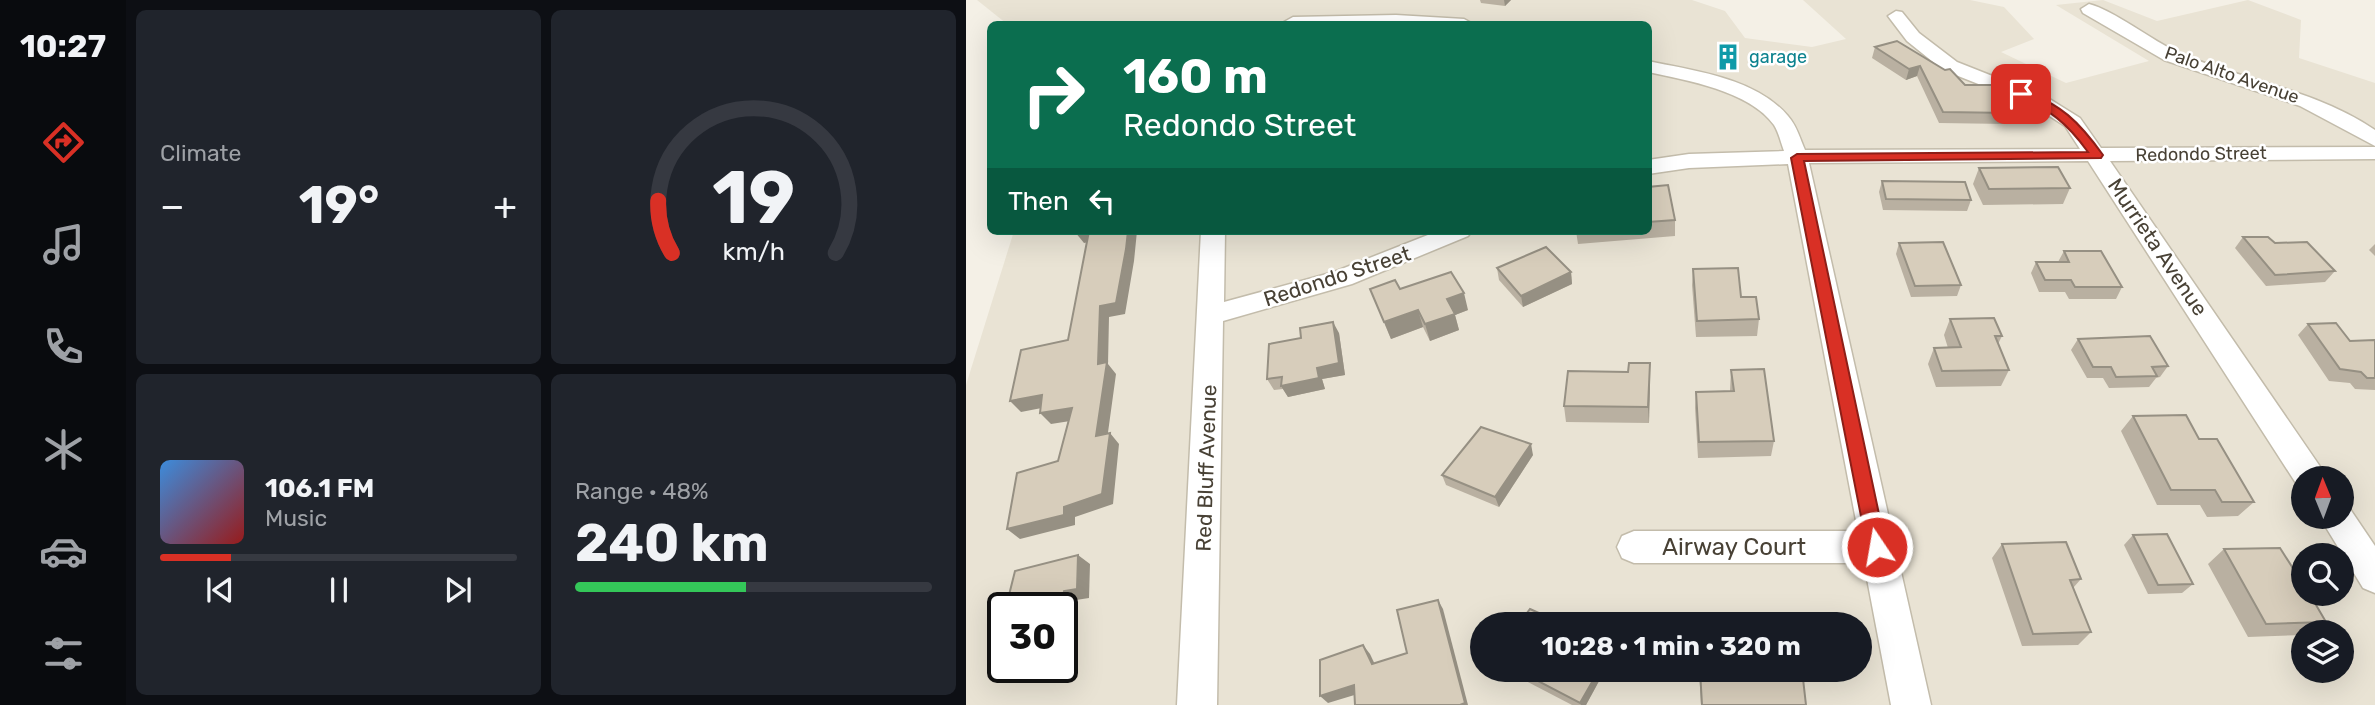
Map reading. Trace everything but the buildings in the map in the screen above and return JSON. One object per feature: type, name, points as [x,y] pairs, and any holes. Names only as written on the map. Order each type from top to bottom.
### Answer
[{"type":"street","points":[[1292,21],[1295,0]]},
{"type":"street","name":"Palo Alto Avenue","points":[[2089,9],[2160,51],[2291,94],[2329,111],[2375,140]]},
{"type":"street","name":"Murrieta Avenue","points":[[1896,16],[1913,37],[1950,65],[2041,102],[2073,122],[2302,466]]},
{"type":"street","points":[[1361,21],[1413,21]]},
{"type":"street","points":[[1652,67],[1704,79],[1751,97],[1782,121],[1797,158],[1911,705]]},
{"type":"street","name":"Redondo Street","points":[[1652,166],[1689,161],[1797,158],[2375,153]]},
{"type":"street","name":"Red Bluff Avenue","points":[[1197,705],[1213,235]]},
{"type":"street","name":"Redondo Street","points":[[1211,315],[1343,278],[1450,235]]},
{"type":"street","points":[[2344,529],[2375,576]]},
{"type":"street","name":"Airway Court","points":[[1634,547],[1877,547]]},
{"type":"shaded area","points":[[977,0],[1692,0],[1725,11],[1745,38],[1812,47],[1846,39],[1803,0],[1970,0],[2004,7],[2034,39],[2001,52],[2066,83],[2149,61],[2056,5],[2103,0],[2157,21],[2248,0],[2301,20],[2299,58],[2375,83],[2375,705],[966,705],[966,385],[1013,235],[1652,235],[1652,21],[1003,21]]},
{"type":"place","name":"garage","points":[[1728,57]]},
{"type":"route","points":[[1877,547],[1797,158],[2097,155],[2073,122],[2041,102],[2021,94]]}]
